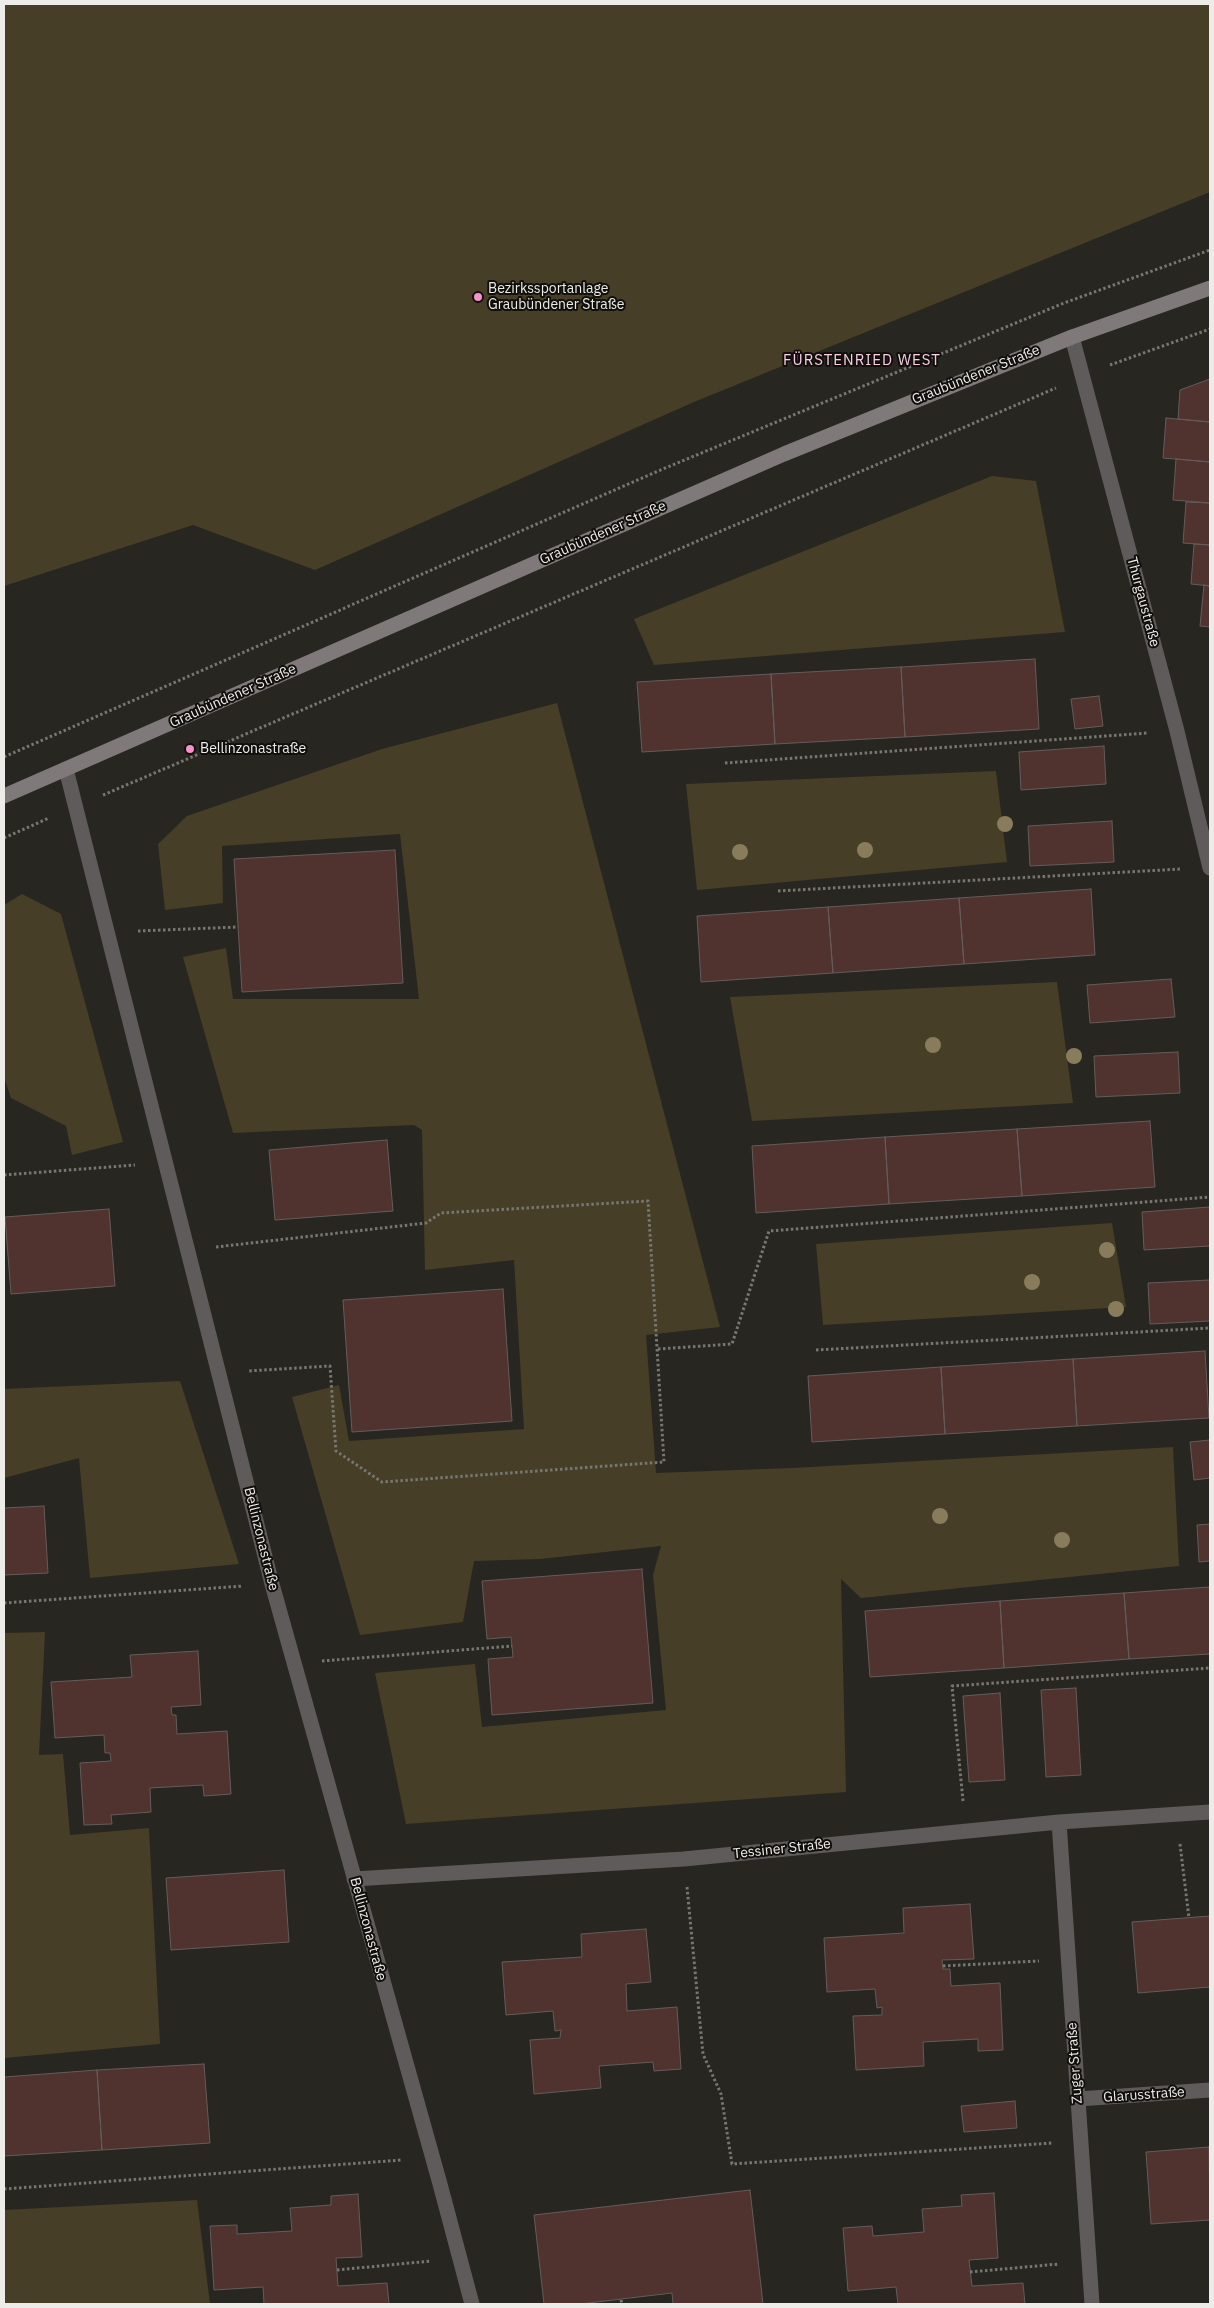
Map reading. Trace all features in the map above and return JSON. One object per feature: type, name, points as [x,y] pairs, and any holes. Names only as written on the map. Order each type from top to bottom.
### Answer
[{"type":"street","name":"Graubündener Straße","points":[[4,796],[784,454],[1072,337],[1210,288]]},
{"type":"street","name":"Thurgaustraße","points":[[1072,337],[1177,731],[1210,868]]},
{"type":"street","name":"Bellinzonastraße","points":[[66,769],[272,1584],[472,2304]]},
{"type":"street","name":"Tessiner Straße","points":[[354,1879],[684,1859],[1059,1822],[1210,1812]]},
{"type":"street","name":"Zuger Straße","points":[[1059,1822],[1092,2304]]},
{"type":"street","name":"Glarusstraße","points":[[1078,2099],[1210,2090]]},
{"type":"path","points":[[4,757],[658,471],[1064,303],[1210,250]]},
{"type":"path","points":[[4,838],[1083,376],[1210,329]]},
{"type":"path","points":[[343,608],[346,613]]},
{"type":"path","points":[[725,763],[1177,731]]},
{"type":"path","points":[[778,891],[1210,868]]},
{"type":"path","points":[[107,932],[238,927]]},
{"type":"path","points":[[4,1175],[165,1162]]},
{"type":"path","points":[[658,1349],[732,1344],[769,1232],[1210,1197]]},
{"type":"path","points":[[188,1251],[426,1223],[441,1213],[648,1201],[664,1462],[382,1482],[336,1451],[330,1366],[218,1373]]},
{"type":"path","points":[[816,1350],[1210,1328]]},
{"type":"path","points":[[4,1603],[272,1584]]},
{"type":"path","points":[[294,1663],[512,1646]]},
{"type":"path","points":[[966,1832],[952,1686],[1210,1668]]},
{"type":"path","points":[[1177,1814],[1189,1918]]},
{"type":"path","points":[[684,1859],[703,2054],[721,2094],[732,2164],[1081,2141]]},
{"type":"path","points":[[943,1966],[1068,1959]]},
{"type":"path","points":[[4,2189],[432,2158]]},
{"type":"path","points":[[337,2270],[460,2259]]},
{"type":"path","points":[[970,2272],[1089,2261]]},
{"type":"shaded area","name":"Bezirkssportanlage Graubündener Straße","points":[[4,4],[1210,4],[1210,192],[694,402],[315,570],[193,525],[4,586]]},
{"type":"shaded area","points":[[992,476],[1036,481],[1065,632],[654,665],[634,619]]},
{"type":"shaded area","points":[[557,703],[720,1327],[646,1335],[656,1473],[792,1468],[1173,1447],[1179,1566],[861,1598],[841,1579],[846,1792],[406,1824],[375,1673],[475,1664],[482,1727],[666,1710],[653,1575],[661,1546],[540,1559],[474,1561],[463,1622],[360,1635],[292,1397],[339,1385],[349,1441],[524,1429],[514,1260],[425,1270],[422,1130],[414,1125],[233,1133],[183,957],[226,948],[233,999],[419,999],[400,834],[222,846],[223,903],[165,910],[158,844],[187,816],[382,749]]},
{"type":"shaded area","points":[[996,771],[1007,862],[697,890],[686,784]]},
{"type":"shaded area","points":[[22,894],[61,914],[123,1142],[72,1155],[66,1126],[11,1098],[4,1077],[4,905]]},
{"type":"shaded area","points":[[1057,982],[1073,1103],[752,1121],[730,997]]},
{"type":"shaded area","points":[[1112,1223],[1126,1307],[823,1325],[816,1244]]},
{"type":"shaded area","points":[[180,1381],[239,1564],[90,1578],[79,1458],[4,1478],[4,1389]]},
{"type":"shaded area","points":[[45,1632],[39,1755],[63,1754],[70,1835],[149,1828],[160,2044],[4,2058],[4,1633]]},
{"type":"shaded area","points":[[197,2200],[210,2304],[4,2304],[4,2210]]},
{"type":"building","points":[[1210,379],[1210,422],[1178,419],[1180,390]]},
{"type":"building","points":[[1166,418],[1210,422],[1210,462],[1163,458]]},
{"type":"building","points":[[1176,459],[1210,462],[1210,503],[1173,500]]},
{"type":"building","points":[[1186,502],[1210,503],[1210,545],[1183,543]]},
{"type":"building","points":[[1194,544],[1210,545],[1210,586],[1191,584]]},
{"type":"building","points":[[1204,585],[1210,586],[1210,627],[1200,626]]},
{"type":"building","points":[[1035,659],[1039,729],[905,737],[901,667]]},
{"type":"building","points":[[901,667],[905,737],[775,744],[771,674]]},
{"type":"building","points":[[771,674],[775,744],[642,752],[637,682]]},
{"type":"building","points":[[1099,696],[1103,726],[1075,729],[1071,699]]},
{"type":"building","points":[[1104,746],[1106,784],[1021,790],[1019,752]]},
{"type":"building","points":[[1112,821],[1114,862],[1030,866],[1028,826]]},
{"type":"building","points":[[395,850],[403,983],[242,992],[234,859]]},
{"type":"building","points":[[1091,889],[1095,955],[964,964],[959,898]]},
{"type":"building","points":[[959,898],[964,964],[833,973],[828,907]]},
{"type":"building","points":[[828,907],[833,973],[701,982],[697,916]]},
{"type":"building","points":[[1171,979],[1175,1017],[1090,1023],[1087,985]]},
{"type":"building","points":[[1178,1052],[1180,1093],[1096,1097],[1094,1056]]},
{"type":"building","points":[[1150,1121],[1155,1187],[1022,1196],[1017,1129]]},
{"type":"building","points":[[1017,1129],[1022,1196],[889,1204],[885,1137]]},
{"type":"building","points":[[885,1137],[889,1204],[756,1213],[752,1146]]},
{"type":"building","points":[[387,1140],[393,1211],[275,1220],[269,1150]]},
{"type":"building","points":[[1210,1207],[1210,1246],[1144,1250],[1142,1212]]},
{"type":"building","points":[[109,1209],[115,1286],[11,1294],[5,1217]]},
{"type":"building","points":[[1210,1280],[1210,1321],[1150,1324],[1148,1283]]},
{"type":"building","points":[[503,1289],[512,1421],[352,1432],[343,1300]]},
{"type":"building","points":[[1205,1351],[1209,1418],[1077,1426],[1073,1359]]},
{"type":"building","points":[[1073,1359],[1077,1426],[945,1434],[941,1367]]},
{"type":"building","points":[[941,1367],[945,1434],[812,1442],[808,1376]]},
{"type":"building","points":[[1210,1440],[1210,1478],[1194,1480],[1190,1442]]},
{"type":"building","points":[[44,1506],[48,1573],[4,1575],[4,1508]]},
{"type":"building","points":[[1210,1524],[1210,1561],[1199,1562],[1197,1525]]},
{"type":"building","points":[[642,1569],[653,1703],[492,1715],[488,1659],[513,1657],[511,1637],[487,1639],[482,1581]]},
{"type":"building","points":[[1210,1587],[1210,1654],[1129,1659],[1124,1593]]},
{"type":"building","points":[[1124,1593],[1129,1659],[1004,1668],[1000,1601]]},
{"type":"building","points":[[1000,1601],[1004,1668],[870,1677],[865,1611]]},
{"type":"building","points":[[198,1651],[201,1705],[171,1707],[172,1715],[176,1715],[177,1734],[227,1731],[231,1794],[204,1796],[203,1785],[150,1788],[151,1812],[111,1815],[112,1824],[84,1825],[80,1763],[111,1761],[110,1753],[105,1753],[104,1735],[55,1738],[51,1682],[132,1677],[130,1655]]},
{"type":"building","points":[[1076,1688],[1081,1775],[1046,1777],[1041,1690]]},
{"type":"building","points":[[1000,1693],[1005,1780],[969,1782],[963,1696]]},
{"type":"building","points":[[284,1870],[289,1942],[171,1950],[166,1878]]},
{"type":"building","points":[[970,1904],[974,1959],[942,1960],[943,1969],[950,1969],[951,1986],[1000,1983],[1003,2050],[978,2051],[978,2039],[923,2042],[924,2066],[856,2070],[853,2016],[882,2015],[882,2007],[877,2008],[875,1989],[827,1992],[824,1938],[904,1933],[903,1908]]},
{"type":"building","points":[[1210,1916],[1210,1987],[1138,1993],[1132,1922]]},
{"type":"building","points":[[646,1929],[651,1982],[626,1984],[627,2011],[677,2007],[681,2069],[654,2071],[653,2062],[599,2066],[601,2088],[534,2094],[530,2040],[560,2038],[561,2030],[555,2031],[553,2011],[506,2015],[502,1962],[582,1957],[581,1934]]},
{"type":"building","points":[[204,2064],[210,2143],[102,2150],[97,2070]]},
{"type":"building","points":[[97,2070],[102,2150],[4,2156],[4,2077]]},
{"type":"building","points":[[1015,2101],[1017,2128],[964,2132],[961,2106]]},
{"type":"building","points":[[1209,2147],[1210,2220],[1151,2224],[1146,2152]]},
{"type":"building","points":[[750,2190],[763,2304],[673,2304],[672,2293],[580,2304],[544,2304],[534,2215]]},
{"type":"building","points":[[994,2193],[998,2258],[969,2260],[972,2286],[1023,2283],[1025,2304],[898,2304],[896,2287],[848,2291],[843,2228],[872,2226],[873,2236],[924,2232],[922,2209],[962,2206],[961,2195]]},
{"type":"building","points":[[358,2194],[362,2257],[336,2258],[338,2286],[387,2283],[389,2304],[264,2304],[263,2287],[214,2290],[210,2226],[237,2225],[237,2234],[292,2231],[290,2208],[331,2205],[331,2196]]},
{"type":"place","name":"Bezirkssportanlage Graubündener Straße","points":[[478,297]]},
{"type":"place","name":"Bellinzonastraße","points":[[190,749]]},
{"type":"district","name":"FÜRSTENRIED WEST","points":[[862,361]]}]
